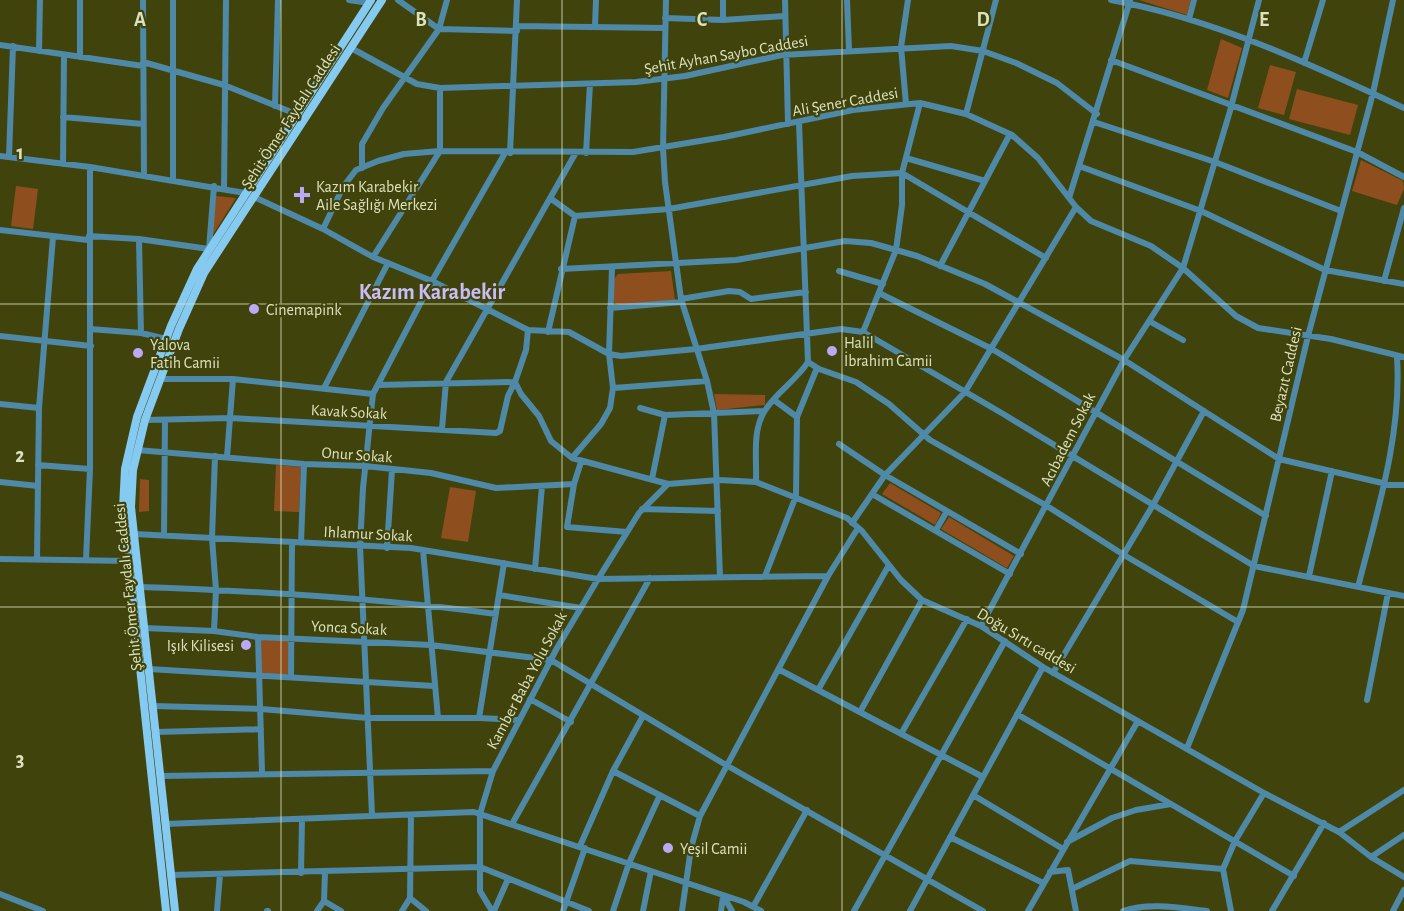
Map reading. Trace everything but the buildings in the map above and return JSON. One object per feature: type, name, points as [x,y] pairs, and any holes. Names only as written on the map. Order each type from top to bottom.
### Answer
[{"type":"main road","name":"Şehit Ömer Faydalı Caddesi","points":[[175,911],[131,507],[137,450],[145,420],[179,329],[204,273],[382,0]]},
{"type":"main road","name":"Şehit Ömer Faydalı Caddesi","points":[[166,911],[128,561],[123,508],[124,469],[137,417],[166,339],[197,269],[370,2]]},
{"type":"main road","points":[[246,193],[254,197]]},
{"type":"street","points":[[39,51],[40,0]]},
{"type":"street","points":[[80,57],[81,0]]},
{"type":"street","points":[[143,0],[144,176]]},
{"type":"street","points":[[173,0],[173,181]]},
{"type":"street","points":[[224,189],[226,0]]},
{"type":"street","points":[[275,106],[278,0]]},
{"type":"street","points":[[349,0],[370,2]]},
{"type":"street","points":[[398,0],[439,29],[595,26],[665,28]]},
{"type":"street","points":[[362,168],[362,144],[404,78],[439,29],[447,0]]},
{"type":"street","points":[[372,815],[360,546],[365,466],[372,426],[373,394],[432,281],[508,153],[517,0]]},
{"type":"street","points":[[595,26],[596,0]]},
{"type":"street","points":[[666,0],[663,148],[675,264],[682,300],[707,381],[714,413],[719,480],[720,577]]},
{"type":"street","points":[[723,0],[723,20]]},
{"type":"street","points":[[785,0],[788,124]]},
{"type":"street","points":[[847,0],[849,50]]},
{"type":"street","points":[[906,104],[901,46],[908,0]]},
{"type":"street","points":[[966,114],[996,0]]},
{"type":"street","points":[[1111,0],[1130,2],[1189,19],[1249,41],[1404,108]]},
{"type":"street","points":[[1189,19],[1194,0]]},
{"type":"street","name":"Acıbadem Sokak","points":[[981,626],[1096,411],[1183,268],[1232,104],[1259,0]]},
{"type":"street","points":[[1304,63],[1323,0]]},
{"type":"street","name":"Beyazıt Caddesi","points":[[1187,748],[1238,622],[1254,566],[1308,336],[1372,93],[1393,0]]},
{"type":"street","points":[[1070,198],[1130,2]]},
{"type":"street","points":[[665,18],[723,20],[785,16]]},
{"type":"street","points":[[0,45],[174,69],[224,85],[296,114]]},
{"type":"street","points":[[9,157],[13,46]]},
{"type":"street","name":"Şehit Ayhan Saybo Caddesi","points":[[351,48],[404,78],[429,88],[440,88],[590,84],[664,79],[785,54],[901,46],[951,46],[983,51],[1016,63],[1057,83],[1097,114]]},
{"type":"street","points":[[63,164],[64,55]]},
{"type":"street","points":[[1111,60],[1357,152],[1404,177]]},
{"type":"street","points":[[586,153],[590,84]]},
{"type":"street","points":[[373,257],[440,151],[440,88]]},
{"type":"street","points":[[863,332],[896,250],[902,205],[902,173],[920,103]]},
{"type":"street","name":"Ali Şener Caddesi","points":[[323,229],[343,187],[356,170],[404,154],[440,151],[575,154],[663,148],[853,110],[920,103],[966,114],[1010,134],[1038,158],[1076,207],[1091,221],[1152,246],[1183,268],[1236,316],[1258,328],[1308,336],[1401,357]]},
{"type":"street","points":[[63,117],[143,123]]},
{"type":"street","points":[[756,483],[758,426],[764,411],[808,362],[799,122]]},
{"type":"street","points":[[1095,122],[1215,162],[1341,210]]},
{"type":"street","points":[[940,266],[1010,134]]},
{"type":"street","points":[[442,429],[446,382],[575,154]]},
{"type":"street","points":[[0,156],[90,167],[246,193]]},
{"type":"street","points":[[906,158],[985,181]]},
{"type":"street","points":[[1079,166],[1201,211],[1325,270],[1404,284]]},
{"type":"street","points":[[86,560],[90,469],[90,167]]},
{"type":"street","points":[[550,198],[575,216],[669,209],[852,176],[902,173],[1046,258]]},
{"type":"street","points":[[0,230],[53,237],[139,239],[209,249],[214,186]]},
{"type":"street","points":[[254,197],[323,229],[373,257],[432,281],[528,330],[570,332],[609,354],[621,356],[696,349],[841,329],[863,332],[1254,566],[1404,596]]},
{"type":"street","points":[[852,523],[885,475],[965,392],[1076,207]]},
{"type":"street","points":[[1384,281],[1404,208]]},
{"type":"street","points":[[548,332],[575,216]]},
{"type":"street","points":[[37,559],[39,408],[53,237]]},
{"type":"street","points":[[139,239],[141,333]]},
{"type":"street","points":[[561,269],[736,260],[856,240],[896,250],[985,284],[1125,360],[1280,459],[1385,484],[1404,485]]},
{"type":"street","points":[[324,388],[388,263]]},
{"type":"street","points":[[572,458],[601,424],[610,408],[613,388],[609,354],[612,268]]},
{"type":"street","points":[[839,271],[883,284]]},
{"type":"street","points":[[610,308],[682,300],[729,291],[740,291],[751,299],[806,292]]},
{"type":"street","points":[[879,293],[992,349],[1266,516]]},
{"type":"street","points":[[1149,321],[1182,340]]},
{"type":"street","points":[[90,329],[141,333],[166,339]]},
{"type":"street","points":[[378,385],[515,382],[526,350],[528,330]]},
{"type":"street","points":[[0,336],[91,346]]},
{"type":"street","points":[[1358,587],[1385,484],[1401,357]]},
{"type":"street","points":[[808,362],[817,368],[856,382],[889,404],[925,436],[1047,506],[1124,555],[1238,622]]},
{"type":"street","points":[[765,576],[796,496],[798,417],[817,368]]},
{"type":"street","points":[[227,457],[233,379]]},
{"type":"street","points":[[161,380],[233,379],[373,394]]},
{"type":"street","points":[[613,388],[707,381]]},
{"type":"street","name":"Kavak Sokak","points":[[145,420],[231,418],[496,434],[500,431],[508,396],[515,382]]},
{"type":"street","name":"Doğu Sırtı caddesi","points":[[515,382],[521,394],[532,404],[551,441],[572,458],[668,484],[719,480],[756,483],[796,496],[852,523],[922,600],[981,626],[1042,667],[1264,793],[1324,823]]},
{"type":"street","points":[[774,400],[798,417]]},
{"type":"street","points":[[0,404],[39,408]]},
{"type":"street","points":[[640,408],[665,415],[764,411]]},
{"type":"street","points":[[1053,673],[1153,505],[1204,411]]},
{"type":"street","points":[[652,480],[665,415]]},
{"type":"street","points":[[164,536],[165,420]]},
{"type":"street","points":[[839,444],[885,475],[1021,554]]},
{"type":"street","name":"Onur Sokak","points":[[137,450],[304,464],[365,466],[431,473],[496,488],[574,484]]},
{"type":"street","points":[[214,631],[216,590],[212,538],[215,456]]},
{"type":"street","points":[[581,462],[574,484],[567,527],[627,532]]},
{"type":"street","points":[[302,543],[304,464]]},
{"type":"street","points":[[38,465],[90,469]]},
{"type":"street","points":[[387,548],[392,470]]},
{"type":"street","points":[[1309,576],[1332,471]]},
{"type":"street","points":[[0,482],[38,486]]},
{"type":"street","name":"Kamber Baba Yolu Sokak","points":[[493,911],[480,891],[480,814],[493,771],[551,660],[598,579],[642,509],[668,484]]},
{"type":"street","points":[[535,569],[542,486]]},
{"type":"street","points":[[872,494],[1010,574]]},
{"type":"street","points":[[642,509],[718,510]]},
{"type":"street","points":[[936,530],[947,511]]},
{"type":"street","points":[[682,911],[700,816],[780,670],[828,576],[858,528]]},
{"type":"street","name":"Ihlamur Sokak","points":[[134,534],[423,550],[598,579],[828,576]]},
{"type":"street","points":[[291,677],[292,542]]},
{"type":"street","points":[[423,550],[438,718]]},
{"type":"street","points":[[0,559],[137,561]]},
{"type":"street","points":[[479,718],[504,563]]},
{"type":"street","points":[[818,690],[889,565]]},
{"type":"street","points":[[512,824],[650,578]]},
{"type":"street","points":[[140,587],[428,605],[496,614]]},
{"type":"street","points":[[1367,700],[1388,593]]},
{"type":"street","points":[[499,594],[581,608]]},
{"type":"street","points":[[860,712],[922,600]]},
{"type":"street","points":[[901,734],[967,619]]},
{"type":"street","name":"Yonca Sokak","points":[[144,628],[214,631],[258,637],[431,645],[551,660]]},
{"type":"street","points":[[258,637],[262,772]]},
{"type":"street","points":[[854,911],[1005,641]]},
{"type":"street","points":[[551,660],[726,765],[886,854],[974,909],[983,911]]},
{"type":"street","points":[[910,911],[1042,667]]},
{"type":"street","points":[[149,669],[435,686]]},
{"type":"street","points":[[780,670],[983,777]]},
{"type":"street","points":[[530,699],[571,722]]},
{"type":"street","points":[[153,706],[261,709],[368,718],[519,720]]},
{"type":"street","points":[[1017,714],[1294,876]]},
{"type":"street","points":[[563,911],[583,847],[613,771],[643,716]]},
{"type":"street","points":[[1028,911],[1138,721]]},
{"type":"street","points":[[156,732],[261,729]]},
{"type":"street","points":[[161,776],[262,772],[493,771]]},
{"type":"street","points":[[613,771],[700,816]]},
{"type":"street","points":[[1339,832],[1404,790]]},
{"type":"street","points":[[1231,911],[1223,869],[1235,841],[1264,793]]},
{"type":"street","points":[[613,911],[629,863],[660,795]]},
{"type":"street","points":[[973,795],[1065,846]]},
{"type":"street","points":[[1065,846],[1112,818],[1136,810],[1171,804]]},
{"type":"street","points":[[753,907],[807,810]]},
{"type":"street","points":[[165,824],[302,820],[372,815],[480,814],[583,847],[761,911]]},
{"type":"street","points":[[402,911],[410,898],[411,815]]},
{"type":"street","points":[[301,873],[302,820]]},
{"type":"street","points":[[1272,911],[1324,823],[1371,857],[1404,877]]},
{"type":"street","points":[[1371,857],[1404,835]]},
{"type":"street","points":[[950,837],[1043,883]]},
{"type":"street","points":[[1072,889],[1130,861],[1223,869]]},
{"type":"street","points":[[171,875],[480,867],[589,911]]},
{"type":"street","points":[[1050,872],[1068,870],[1076,911]]},
{"type":"street","points":[[643,911],[651,871]]},
{"type":"street","points":[[317,911],[324,901],[325,872]]},
{"type":"street","points":[[217,911],[220,874]]},
{"type":"street","points":[[493,911],[508,879]]},
{"type":"street","points":[[1393,911],[1404,890]]},
{"type":"street","points":[[0,894],[43,911]]},
{"type":"street","points":[[721,911],[723,896]]},
{"type":"street","points":[[723,896],[732,911]]},
{"type":"street","points":[[410,898],[426,911]]},
{"type":"street","points":[[324,901],[341,911]]},
{"type":"street","points":[[1123,911],[1139,907],[1173,907],[1207,911]]},
{"type":"shaded area","points":[[1139,0],[1191,0],[1187,15]]},
{"type":"shaded area","points":[[1221,39],[1242,48],[1228,98],[1207,90]]},
{"type":"shaded area","points":[[1270,65],[1296,72],[1284,115],[1258,108]]},
{"type":"shaded area","points":[[1297,89],[1358,105],[1350,135],[1289,119]]},
{"type":"shaded area","points":[[1361,160],[1403,181],[1404,189],[1397,205],[1352,191]]},
{"type":"shaded area","points":[[16,186],[38,189],[33,229],[11,226]]},
{"type":"shaded area","points":[[216,196],[236,198],[212,236]]},
{"type":"shaded area","points":[[671,271],[675,300],[618,305],[614,302],[614,279],[618,274]]},
{"type":"shaded area","points":[[714,394],[765,395],[765,405],[717,410]]},
{"type":"shaded area","points":[[276,465],[301,467],[299,512],[274,511]]},
{"type":"shaded area","points":[[140,479],[149,480],[149,511],[139,512]]},
{"type":"shaded area","points":[[890,483],[941,513],[935,525],[882,494]]},
{"type":"shaded area","points":[[450,487],[476,491],[468,542],[441,538]]},
{"type":"shaded area","points":[[949,517],[1014,556],[1007,568],[941,529]]},
{"type":"shaded area","points":[[260,639],[289,639],[290,674],[260,674]]},
{"type":"place","name":"Kazım Karabekir Aile Sağlığı Merkezi","points":[[302,195]]},
{"type":"place","name":"Cinemapink","points":[[254,309]]},
{"type":"place","name":"Halil İbrahim Camii","points":[[832,351]]},
{"type":"place","name":"Yalova Fatih Camii","points":[[138,353]]},
{"type":"place","name":"Işık Kilisesi","points":[[246,645]]},
{"type":"place","name":"Yeşil Camii","points":[[668,848]]},
{"type":"district","name":"Kazım Karabekir","points":[[432,291]]}]
